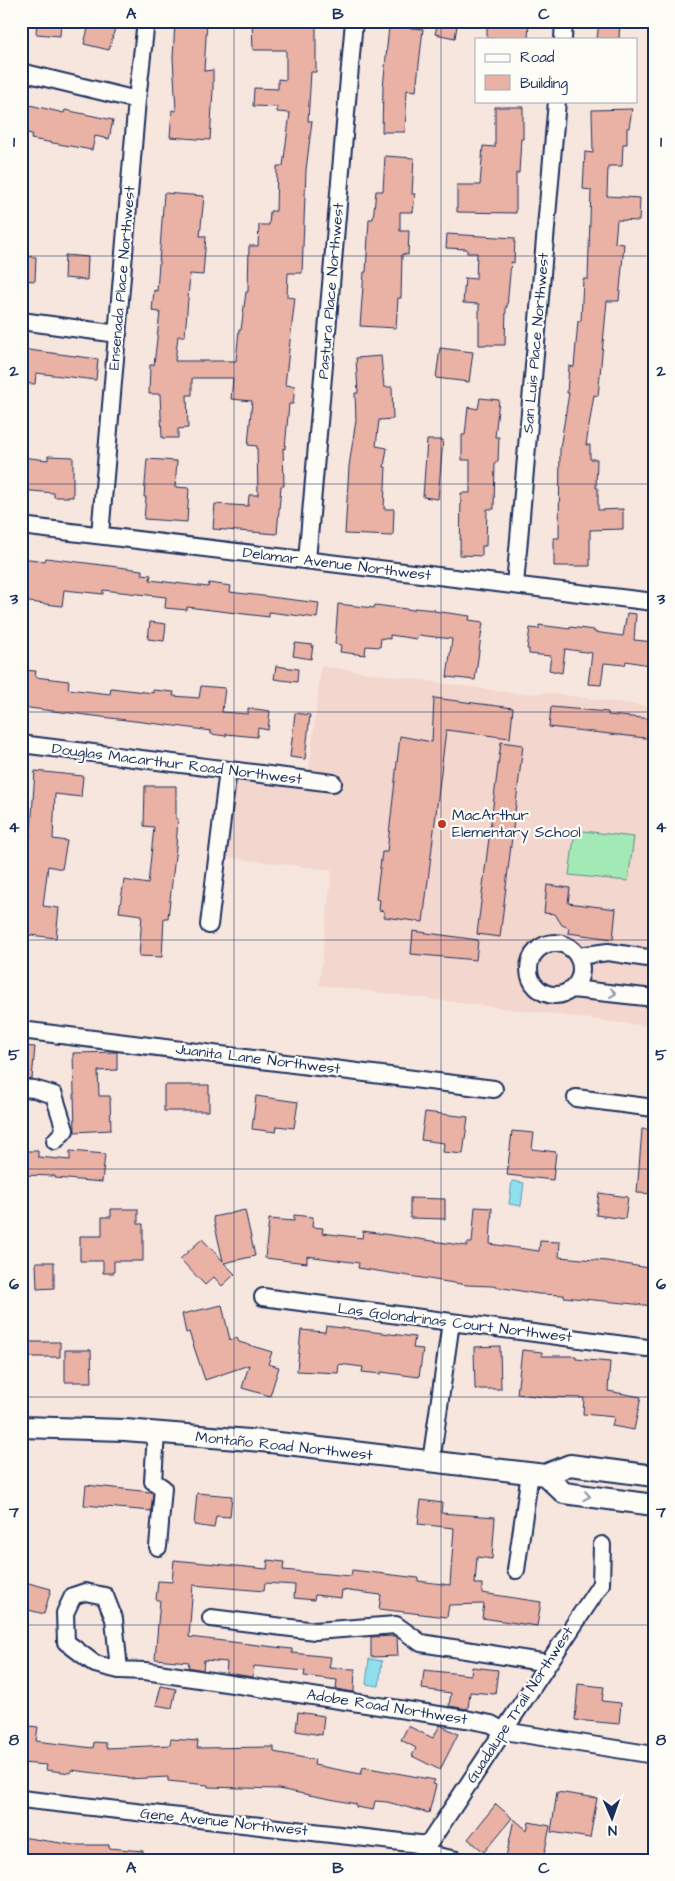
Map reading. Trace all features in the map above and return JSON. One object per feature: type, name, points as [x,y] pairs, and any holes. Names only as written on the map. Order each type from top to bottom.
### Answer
[{"type":"main road","name":"Montaño Road Northwest","points":[[21,1427],[125,1430],[262,1441],[537,1474],[570,1465],[654,1476]]},
{"type":"main road","points":[[537,1474],[564,1493],[654,1505]]},
{"type":"street","name":"Ensenada Place Northwest","points":[[100,535],[137,100],[146,21]]},
{"type":"street","name":"Pastura Place Northwest","points":[[307,560],[354,21]]},
{"type":"street","points":[[563,38],[564,21]]},
{"type":"street","points":[[21,72],[137,100]]},
{"type":"street","name":"San Luis Place Northwest","points":[[515,585],[557,102]]},
{"type":"street","points":[[21,321],[118,334]]},
{"type":"street","name":"Delamar Avenue Northwest","points":[[21,526],[654,602]]},
{"type":"street","name":"Douglas Macarthur Road Northwest","points":[[21,744],[333,783]]},
{"type":"street","points":[[210,925],[228,770]]},
{"type":"street","points":[[557,942],[566,944],[578,956],[581,964],[581,973],[578,982],[572,989],[556,995],[547,994],[539,990],[532,983],[528,967],[534,951],[541,946],[557,942]]},
{"type":"street","points":[[578,956],[608,952],[654,959]]},
{"type":"street","points":[[572,989],[654,998]]},
{"type":"street","name":"Juanita Lane Northwest","points":[[21,1030],[494,1089]]},
{"type":"street","points":[[21,1088],[34,1089],[54,1095],[65,1130],[54,1141]]},
{"type":"street","points":[[576,1098],[654,1108]]},
{"type":"street","name":"Las Golondrinas Court Northwest","points":[[263,1297],[647,1348]]},
{"type":"street","points":[[431,1462],[451,1322]]},
{"type":"street","points":[[156,1433],[152,1481],[163,1488],[158,1547]]},
{"type":"street","points":[[516,1570],[537,1474]]},
{"type":"street","name":"Guadalupe Trail Northwest","points":[[423,1853],[601,1584],[602,1545]]},
{"type":"street","name":"Adobe Road Northwest","points":[[119,1670],[114,1619],[105,1596],[85,1592],[73,1596],[64,1613],[66,1642],[95,1664],[119,1670],[145,1671],[466,1719],[491,1724],[504,1731],[654,1755]]},
{"type":"street","points":[[211,1618],[315,1631],[396,1625],[422,1644],[548,1663]]},
{"type":"street","name":"Gene Avenue Northwest","points":[[21,1799],[423,1853],[457,1860]]},
{"type":"shaded area","name":"MacArthur Elementary School","points":[[321,666],[520,694],[548,693],[654,707],[654,1027],[319,985],[332,870],[225,857],[236,781],[307,790]]},
{"type":"green space","points":[[575,830],[634,837],[628,881],[569,875]]},
{"type":"water","points":[[512,1181],[524,1183],[521,1206],[509,1204]]},
{"type":"water","points":[[369,1659],[382,1661],[379,1686],[366,1684]]},
{"type":"building","points":[[37,21],[61,21],[60,36],[36,34]]},
{"type":"building","points":[[90,21],[117,21],[109,50],[84,44]]},
{"type":"building","points":[[175,21],[207,21],[204,71],[213,70],[210,140],[170,137],[172,110],[176,111],[173,58]]},
{"type":"building","points":[[252,21],[316,21],[316,72],[311,72],[308,121],[312,121],[306,170],[302,273],[288,273],[287,297],[295,298],[285,385],[295,386],[293,404],[289,404],[285,449],[283,448],[284,486],[281,486],[277,534],[213,529],[215,504],[248,506],[249,495],[258,495],[257,446],[248,445],[252,401],[231,399],[233,378],[192,378],[192,395],[187,395],[188,428],[178,429],[178,438],[162,438],[160,394],[149,394],[150,365],[154,365],[160,312],[152,311],[154,290],[157,291],[164,193],[204,196],[200,236],[206,236],[203,275],[190,274],[185,336],[178,336],[175,361],[236,361],[239,330],[241,330],[246,292],[248,292],[249,246],[258,246],[259,225],[269,225],[270,211],[276,211],[277,166],[283,166],[290,113],[277,112],[277,107],[253,106],[254,88],[278,89],[278,79],[286,80],[286,50],[253,50]]},
{"type":"building","points":[[487,21],[529,21],[528,38],[487,38]]},
{"type":"building","points":[[599,21],[620,21],[619,38],[597,38]]},
{"type":"building","points":[[438,22],[457,26],[455,38],[435,34]]},
{"type":"building","points":[[389,26],[423,29],[416,91],[407,90],[405,132],[382,132],[383,88]]},
{"type":"building","points":[[21,103],[64,113],[65,110],[113,120],[109,139],[95,136],[92,150],[31,139],[32,134],[21,132]]},
{"type":"building","points":[[495,107],[523,107],[523,139],[521,139],[519,173],[516,173],[516,213],[457,212],[457,185],[480,185],[483,146],[495,147]]},
{"type":"building","points":[[632,109],[629,128],[627,128],[627,144],[623,144],[622,166],[608,166],[607,196],[640,198],[639,221],[617,220],[615,243],[624,244],[619,301],[607,301],[598,396],[594,395],[586,445],[590,445],[590,459],[597,459],[596,488],[598,488],[598,510],[623,509],[623,529],[590,530],[590,566],[554,566],[554,538],[559,538],[560,448],[569,393],[567,393],[569,366],[574,367],[578,321],[581,321],[583,279],[588,279],[591,190],[583,189],[585,152],[593,153],[592,110]]},
{"type":"building","points":[[385,156],[414,158],[412,194],[415,194],[413,212],[400,212],[400,231],[409,231],[408,255],[402,254],[401,298],[398,298],[396,328],[360,326],[369,219],[373,219],[376,191],[383,191]]},
{"type":"building","points":[[447,234],[515,238],[514,263],[511,262],[506,306],[505,345],[479,345],[479,304],[463,303],[465,278],[476,279],[477,253],[467,253],[467,249],[446,248]]},
{"type":"building","points":[[65,255],[88,257],[87,280],[64,278]]},
{"type":"building","points":[[21,256],[36,257],[35,281],[21,280]]},
{"type":"building","points":[[440,348],[473,352],[469,382],[436,378]]},
{"type":"building","points":[[21,349],[98,359],[96,380],[36,373],[35,384],[21,383]]},
{"type":"building","points":[[381,356],[384,387],[392,387],[393,419],[379,420],[376,446],[387,448],[384,467],[386,467],[384,509],[394,509],[393,536],[345,534],[349,466],[356,420],[355,393],[358,393],[356,358]]},
{"type":"building","points":[[480,398],[499,400],[495,437],[499,437],[498,462],[495,462],[494,509],[487,509],[486,546],[482,546],[482,556],[460,555],[461,493],[470,493],[470,460],[462,460],[462,435],[465,435],[468,407],[478,409]]},
{"type":"building","points":[[427,440],[443,440],[438,499],[423,497]]},
{"type":"building","points":[[48,456],[73,457],[73,497],[54,497],[54,493],[21,490],[21,457],[48,460]]},
{"type":"building","points":[[147,459],[177,461],[175,487],[189,488],[187,522],[144,519]]},
{"type":"building","points":[[21,558],[45,561],[46,558],[142,570],[142,574],[151,575],[150,580],[208,587],[209,583],[231,586],[230,592],[319,603],[317,618],[269,612],[269,617],[187,607],[187,610],[165,608],[166,597],[103,590],[103,594],[64,590],[62,606],[21,601]]},
{"type":"building","points":[[338,604],[374,608],[375,605],[414,610],[414,608],[435,610],[470,616],[469,620],[483,622],[475,680],[447,677],[452,639],[418,635],[417,639],[390,635],[390,639],[381,638],[380,647],[366,646],[365,655],[340,652],[341,645],[335,644]]},
{"type":"building","points":[[627,613],[636,614],[634,640],[654,642],[654,666],[626,661],[625,665],[604,663],[601,685],[588,684],[592,653],[565,649],[562,673],[549,670],[551,656],[529,654],[529,649],[527,649],[530,628],[539,629],[539,625],[594,630],[594,632],[623,636]]},
{"type":"building","points":[[150,622],[166,624],[164,641],[148,639]]},
{"type":"building","points":[[295,643],[313,645],[311,659],[293,656]]},
{"type":"building","points":[[276,666],[298,669],[297,682],[274,679]]},
{"type":"building","points":[[21,670],[36,671],[35,677],[69,681],[68,689],[110,694],[111,688],[153,693],[153,690],[174,692],[173,696],[199,698],[201,686],[225,688],[222,712],[248,714],[248,708],[270,711],[268,730],[258,728],[257,737],[226,734],[226,736],[211,734],[211,731],[183,727],[21,707]]},
{"type":"building","points":[[434,698],[513,708],[510,738],[446,730],[423,922],[384,917],[384,911],[379,910],[380,900],[376,899],[382,852],[387,852],[400,736],[432,742]]},
{"type":"building","points":[[551,707],[608,712],[608,715],[654,719],[654,739],[549,727]]},
{"type":"building","points":[[295,713],[310,715],[305,759],[290,757]]},
{"type":"building","points":[[501,742],[523,745],[500,937],[477,934]]},
{"type":"building","points":[[35,771],[83,776],[81,797],[55,794],[53,839],[67,841],[62,869],[48,866],[43,906],[59,908],[56,938],[21,934],[21,893],[31,829]]},
{"type":"building","points":[[145,786],[176,786],[176,819],[178,819],[176,847],[168,918],[164,918],[162,957],[139,956],[142,915],[119,912],[124,880],[148,884],[154,827],[144,826]]},
{"type":"building","points":[[547,885],[570,888],[568,903],[616,909],[613,939],[568,933],[569,928],[562,925],[555,914],[544,913]]},
{"type":"building","points":[[413,931],[478,940],[476,960],[411,954]]},
{"type":"building","points":[[21,1046],[35,1047],[32,1079],[21,1078]]},
{"type":"building","points":[[117,1052],[117,1070],[98,1071],[99,1096],[110,1096],[111,1130],[75,1132],[73,1053]]},
{"type":"building","points":[[164,1085],[209,1085],[209,1111],[164,1111]]},
{"type":"building","points":[[256,1096],[298,1102],[294,1128],[277,1126],[276,1132],[252,1129]]},
{"type":"building","points":[[425,1112],[468,1117],[463,1154],[443,1152],[444,1143],[421,1140]]},
{"type":"building","points":[[642,1129],[654,1130],[654,1194],[637,1193]]},
{"type":"building","points":[[512,1131],[534,1133],[532,1149],[556,1152],[553,1180],[507,1175]]},
{"type":"building","points":[[21,1151],[38,1151],[38,1157],[70,1160],[70,1151],[105,1154],[102,1182],[55,1178],[55,1176],[21,1175]]},
{"type":"building","points":[[599,1193],[628,1197],[625,1219],[596,1215]]},
{"type":"building","points":[[410,1198],[445,1199],[445,1219],[410,1218]]},
{"type":"building","points":[[475,1207],[492,1208],[490,1244],[539,1251],[540,1241],[560,1242],[559,1257],[607,1261],[654,1269],[654,1306],[564,1297],[564,1295],[538,1294],[492,1286],[467,1285],[358,1268],[359,1263],[307,1256],[307,1263],[265,1258],[269,1219],[294,1221],[294,1215],[313,1217],[312,1227],[323,1228],[322,1233],[362,1238],[363,1231],[467,1246],[467,1243],[472,1243]]},
{"type":"building","points":[[111,1209],[138,1209],[138,1224],[143,1224],[143,1261],[114,1261],[114,1273],[103,1273],[103,1261],[80,1261],[80,1236],[102,1236],[102,1217],[111,1217]]},
{"type":"building","points":[[245,1210],[255,1256],[224,1263],[235,1274],[222,1286],[214,1277],[205,1285],[180,1259],[202,1239],[223,1261],[213,1217]]},
{"type":"building","points":[[36,1262],[54,1262],[54,1288],[37,1289]]},
{"type":"building","points":[[222,1305],[230,1340],[237,1338],[239,1342],[272,1352],[268,1364],[279,1367],[270,1396],[242,1388],[249,1365],[205,1380],[189,1332],[186,1333],[182,1314]]},
{"type":"building","points":[[326,1326],[415,1337],[413,1348],[423,1349],[419,1377],[381,1372],[381,1374],[362,1372],[363,1367],[339,1364],[338,1373],[297,1371],[301,1330],[325,1332]]},
{"type":"building","points":[[21,1342],[60,1342],[60,1357],[21,1357]]},
{"type":"building","points":[[500,1346],[501,1389],[475,1389],[474,1347]]},
{"type":"building","points":[[65,1350],[91,1350],[92,1382],[65,1382]]},
{"type":"building","points":[[522,1350],[542,1352],[542,1356],[576,1356],[576,1359],[610,1362],[608,1391],[641,1397],[634,1430],[612,1426],[614,1417],[583,1414],[584,1398],[517,1394]]},
{"type":"building","points":[[86,1485],[151,1492],[153,1493],[151,1511],[84,1505]]},
{"type":"building","points":[[197,1493],[232,1496],[230,1517],[216,1516],[214,1528],[194,1525]]},
{"type":"building","points":[[421,1500],[442,1503],[441,1513],[495,1517],[492,1559],[477,1557],[475,1584],[482,1584],[482,1593],[541,1602],[537,1626],[482,1618],[484,1604],[449,1605],[447,1617],[379,1609],[381,1595],[342,1590],[341,1598],[315,1595],[314,1600],[294,1598],[295,1585],[265,1583],[264,1591],[193,1585],[189,1637],[292,1649],[292,1653],[331,1657],[329,1668],[355,1669],[354,1692],[336,1689],[337,1680],[304,1676],[305,1671],[254,1666],[253,1677],[226,1673],[227,1662],[204,1660],[203,1670],[188,1667],[189,1662],[155,1659],[160,1600],[156,1600],[158,1581],[172,1582],[174,1560],[267,1569],[268,1560],[284,1562],[283,1570],[351,1576],[352,1570],[418,1578],[418,1581],[450,1585],[454,1528],[418,1524]]},
{"type":"building","points":[[21,1581],[51,1589],[44,1614],[21,1608]]},
{"type":"building","points":[[395,1636],[397,1638],[398,1656],[371,1657],[371,1637]]},
{"type":"building","points":[[472,1667],[498,1670],[495,1694],[470,1692],[468,1709],[449,1706],[451,1693],[422,1689],[424,1670],[471,1675]]},
{"type":"building","points":[[578,1684],[604,1687],[602,1701],[621,1703],[619,1724],[575,1720]]},
{"type":"building","points":[[161,1686],[176,1689],[172,1708],[156,1705]]},
{"type":"building","points":[[298,1712],[324,1716],[322,1735],[296,1731]]},
{"type":"building","points":[[21,1725],[38,1727],[36,1741],[93,1748],[94,1742],[106,1743],[106,1748],[170,1745],[171,1739],[198,1741],[197,1748],[274,1747],[274,1752],[315,1760],[314,1765],[361,1774],[363,1767],[435,1780],[433,1784],[436,1785],[429,1813],[387,1802],[375,1801],[373,1810],[356,1807],[356,1804],[278,1789],[208,1787],[208,1785],[168,1781],[168,1777],[128,1779],[128,1777],[71,1770],[71,1773],[46,1770],[47,1765],[21,1763]]},
{"type":"building","points":[[440,1725],[458,1734],[440,1770],[412,1756],[416,1748],[401,1740],[408,1726],[433,1738]]},
{"type":"building","points":[[557,1792],[597,1798],[590,1838],[551,1832]]},
{"type":"building","points":[[496,1804],[512,1818],[484,1852],[468,1839]]},
{"type":"building","points":[[514,1819],[527,1830],[529,1822],[550,1826],[543,1860],[520,1860],[506,1857]]},
{"type":"building","points":[[21,1837],[74,1845],[109,1845],[109,1848],[143,1851],[143,1860],[21,1859]]},
{"type":"place","name":"MacArthur Elementary School","points":[[442,824]]}]
